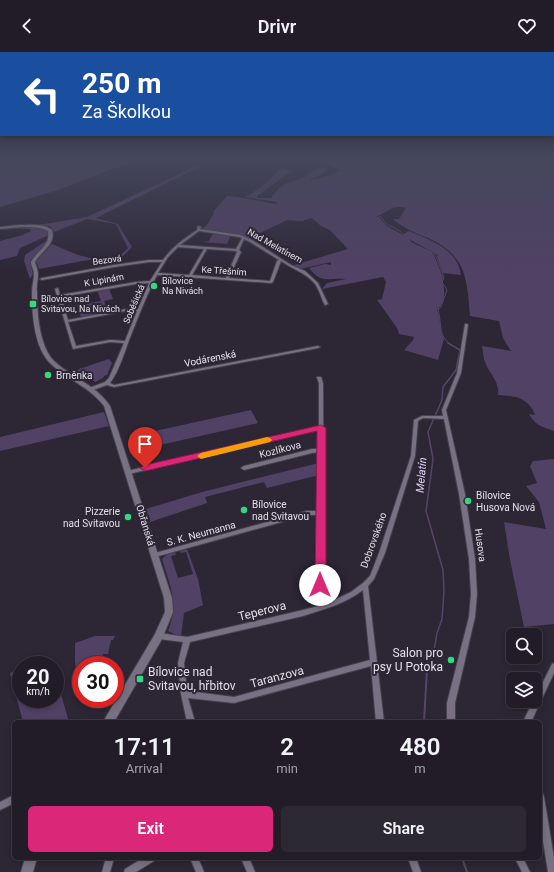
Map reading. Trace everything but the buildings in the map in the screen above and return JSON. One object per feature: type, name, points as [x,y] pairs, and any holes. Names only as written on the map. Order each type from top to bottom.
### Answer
[{"type":"main road","name":"Obřanská","points":[[0,228],[42,227],[50,229],[52,234],[51,242],[33,262],[36,272],[34,294],[40,343],[45,354],[51,360],[91,389],[103,400],[107,407],[167,594],[169,606],[166,621],[159,636],[109,720]]},
{"type":"main road","points":[[27,872],[30,860]]},
{"type":"street","name":"Nad Melatínem","points":[[198,229],[251,241],[290,266],[304,272],[317,284],[326,304]]},
{"type":"street","name":"Soběšická","points":[[107,383],[113,374],[139,310],[163,261],[177,246],[198,229]]},
{"type":"street","points":[[237,250],[243,238]]},
{"type":"street","points":[[177,246],[237,250]]},
{"type":"street","points":[[190,276],[206,248]]},
{"type":"street","points":[[227,279],[240,252],[237,250]]},
{"type":"street","name":"Bezová","points":[[42,279],[114,266],[149,261],[163,261]]},
{"type":"street","name":"Ke Třešním","points":[[156,274],[272,282],[278,262],[283,264]]},
{"type":"street","name":"K Lipinám","points":[[59,296],[136,283],[152,282]]},
{"type":"street","points":[[57,289],[74,348],[110,342],[126,342]]},
{"type":"street","points":[[66,320],[126,310],[139,310]]},
{"type":"street","name":"Husova","points":[[451,720],[452,702],[472,617],[474,594],[472,559],[462,494],[444,410],[459,373],[466,325]]},
{"type":"street","name":"Vodárenská","points":[[107,383],[114,386],[318,347]]},
{"type":"street","points":[[319,378],[321,383],[321,608]]},
{"type":"street","points":[[91,389],[107,383]]},
{"type":"street","name":"Dobrovského","points":[[365,585],[372,577],[382,553],[413,456],[416,420],[422,417],[434,416],[445,418]]},
{"type":"street","points":[[129,472],[321,428]]},
{"type":"street","name":"Kozlíkova","points":[[244,468],[321,450]]},
{"type":"street","name":"S. K. Neumanna","points":[[155,555],[307,513],[321,513]]},
{"type":"street","points":[[365,585],[380,720]]},
{"type":"street","name":"Teperova","points":[[159,636],[187,640],[321,608],[353,594],[365,585]]},
{"type":"street","points":[[187,640],[181,663],[184,694],[190,720]]},
{"type":"street","name":"Taranzova","points":[[184,694],[234,700],[374,662]]},
{"type":"street","points":[[528,720],[554,666]]},
{"type":"street","points":[[0,806],[12,800]]},
{"type":"street","points":[[542,810],[552,872]]},
{"type":"street","points":[[106,872],[109,860]]},
{"type":"street","points":[[128,872],[147,860]]},
{"type":"street","points":[[195,860],[200,872]]},
{"type":"street","points":[[247,860],[251,871]]},
{"type":"street","points":[[250,860],[251,871]]},
{"type":"street","points":[[413,860],[416,872]]},
{"type":"street","points":[[520,860],[526,872]]},
{"type":"shaded area","points":[[0,196],[37,196],[0,207]]},
{"type":"shaded area","points":[[131,196],[140,196],[96,218],[118,224],[132,247],[118,261],[118,263],[107,258],[119,255],[128,248],[116,224],[87,219],[54,232],[50,226],[38,225],[87,217]]},
{"type":"shaded area","points":[[227,196],[276,204],[277,202],[244,197],[257,196],[257,198],[271,198],[272,196],[554,196],[554,431],[542,427],[534,421],[529,414],[535,415],[529,404],[525,401],[515,397],[498,395],[497,385],[486,364],[482,346],[511,351],[503,338],[499,321],[470,316],[468,290],[462,269],[457,260],[441,245],[409,230],[393,219],[399,219],[406,208],[396,207],[376,216],[380,218],[383,223],[406,237],[411,243],[430,251],[434,255],[443,277],[442,281],[444,289],[442,304],[437,310],[441,332],[444,339],[438,360],[404,350],[414,337],[399,334],[397,328],[377,300],[382,299],[386,282],[383,277],[322,289],[327,283],[346,279],[326,279],[318,277],[309,268],[325,264],[331,265],[331,262],[300,269],[291,266],[348,249],[330,230],[321,226],[312,218],[302,221],[287,220],[247,239],[240,236],[200,230],[207,225],[214,213],[213,212]]},
{"type":"shaded area","points":[[34,228],[46,230],[49,235],[20,248],[17,256],[0,260],[0,241],[23,235],[31,231],[29,229],[0,229]]},
{"type":"shaded area","points":[[409,231],[441,246],[454,258],[461,275],[443,273],[437,257],[438,255],[407,238],[403,234]]},
{"type":"shaded area","points":[[213,233],[231,235],[227,244],[202,242],[209,241]]},
{"type":"shaded area","points":[[49,239],[30,261],[33,274],[30,279],[24,261],[25,255]]},
{"type":"shaded area","points":[[52,244],[78,255],[94,259],[39,269],[36,261]]},
{"type":"shaded area","points":[[109,288],[113,299],[104,301],[108,312],[81,317],[77,305],[101,301],[97,290]]},
{"type":"shaded area","points":[[109,359],[112,363],[107,375],[95,382],[77,371],[79,369]]},
{"type":"shaded area","points":[[251,410],[258,423],[160,445],[155,431]]},
{"type":"shaded area","points":[[104,412],[109,426],[0,451],[0,437]]},
{"type":"shaded area","points":[[554,459],[554,624],[524,627],[510,560],[504,522],[546,529],[539,502],[526,486],[537,483],[530,466],[533,461]]},
{"type":"shaded area","points":[[319,463],[319,475],[267,488],[264,482],[205,497],[207,503],[150,522],[146,509],[202,492]]},
{"type":"shaded area","points":[[187,549],[198,579],[203,605],[184,613],[181,637],[168,631],[173,611],[173,603],[170,586],[162,559],[167,554],[175,552],[176,555],[171,556],[178,578],[193,574],[186,552],[181,553],[180,551]]},
{"type":"shaded area","points":[[95,636],[115,636],[113,640],[111,640],[108,654],[103,654],[102,656],[75,656],[75,643]]},
{"type":"shaded area","points":[[64,704],[68,720],[22,720],[19,708],[64,708]]},
{"type":"waterway","name":"Melatín","points":[[411,196],[399,201],[386,211],[377,215],[382,218],[385,223],[400,231],[412,243],[435,254],[444,277],[442,282],[447,290],[441,307],[438,310],[441,328],[446,341],[450,344]]},
{"type":"waterway","name":"Melatín","points":[[434,651],[437,633],[442,619],[444,591],[443,570],[426,511],[433,459],[428,432],[442,400],[443,387],[456,370],[460,350],[448,343]]},
{"type":"waterway","name":"Melatín","points":[[424,720],[427,669],[435,650]]},
{"type":"waterway","name":"Melatín","points":[[463,860],[467,872]]},
{"type":"slow traffic","points":[[201,456],[267,440]]},
{"type":"place","name":"Bílovice Na Nivách","points":[[154,286]]},
{"type":"place","name":"Bílovice nad Svitavou, Na Nivách","points":[[33,304]]},
{"type":"place","name":"Brněnka","points":[[48,375]]},
{"type":"place","name":"Bílovice Husova Nová","points":[[468,501]]},
{"type":"place","name":"Bílovice nad Svitavou","points":[[244,510]]},
{"type":"place","name":"Pizzerie nad Svitavou","points":[[128,517]]},
{"type":"place","name":"Salon pro psy U Potoka","points":[[451,660]]},
{"type":"place","name":"Bílovice nad Svitavou, hřbitov","points":[[140,679]]},
{"type":"route","points":[[145,468],[321,428],[320,585]]}]
